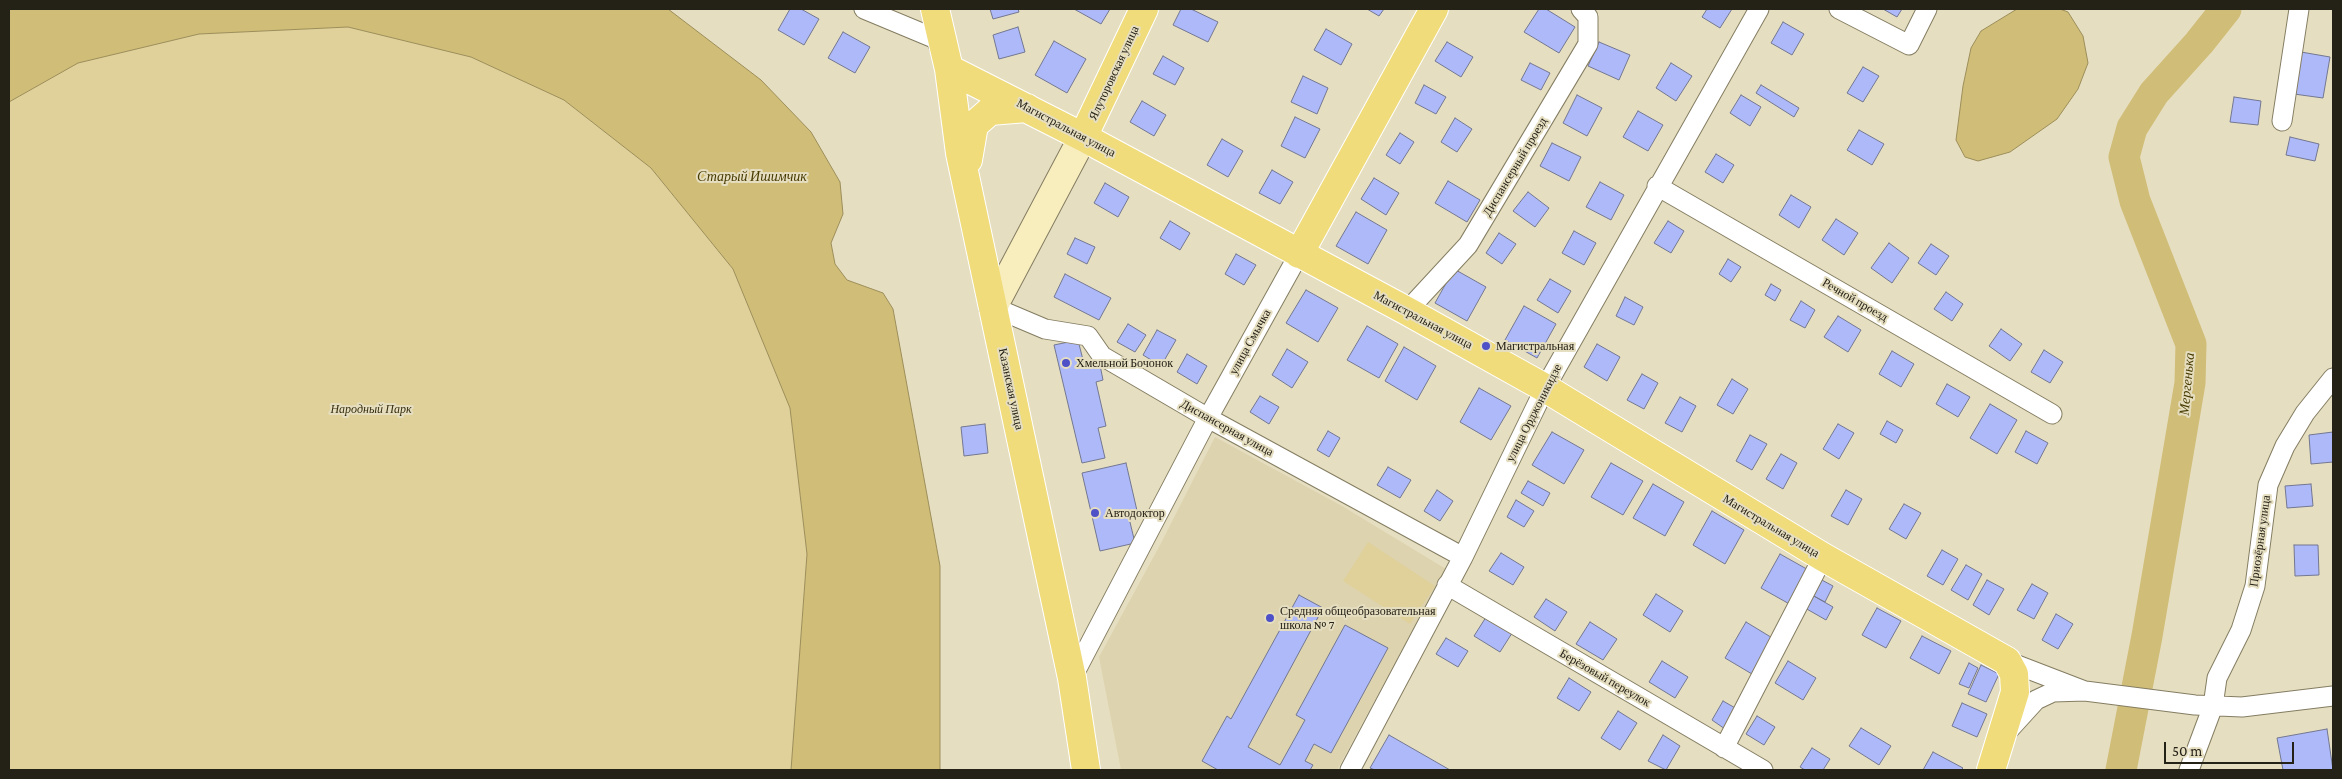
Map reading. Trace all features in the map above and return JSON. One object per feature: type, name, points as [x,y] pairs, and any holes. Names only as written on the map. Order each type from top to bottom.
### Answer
[{"type":"main road","name":"Казанская улица","points":[[935,9],[949,69],[965,178],[1072,678],[1086,770]]},
{"type":"main road","name":"Ялуторовская улица","points":[[1083,137],[1144,9]]},
{"type":"main road","name":"улица Смычка","points":[[1299,254],[1434,9]]},
{"type":"main road","name":"Магистральная улица","points":[[949,69],[1083,137],[1407,311],[1545,388],[1823,557],[2007,661]]},
{"type":"main road","points":[[965,178],[974,126],[990,112],[1026,108]]},
{"type":"main road","points":[[1991,770],[2016,692],[2014,674],[2007,661]]},
{"type":"street","points":[[864,9],[936,39],[949,69]]},
{"type":"street","name":"Диспансерный проезд","points":[[1407,311],[1468,245],[1588,44],[1588,17],[1581,9]]},
{"type":"street","name":"улица Орджоникидзе","points":[[1350,770],[1463,557],[1545,388],[1759,9]]},
{"type":"street","points":[[1839,9],[1909,44],[1927,9]]},
{"type":"street","points":[[2282,121],[2299,9]]},
{"type":"street","points":[[993,308],[1083,137]]},
{"type":"street","name":"Речной проезд","points":[[1658,186],[2052,414]]},
{"type":"street","name":"улица Смычка","points":[[1072,678],[1208,418],[1299,254]]},
{"type":"street","name":"Диспансерная улица","points":[[993,308],[1045,329],[1088,336],[1102,356],[1208,418],[1463,557]]},
{"type":"street","name":"Приозёрная улица","points":[[2189,770],[2204,705],[2241,630],[2255,586],[2268,485],[2285,446],[2305,413],[2333,378]]},
{"type":"street","points":[[1724,748],[1823,557]]},
{"type":"street","name":"Берёзовый переулок","points":[[1447,586],[1762,770]]},
{"type":"street","points":[[2007,661],[2085,692]]},
{"type":"street","points":[[1999,742],[2036,700],[2053,692],[2085,692],[2204,705],[2242,707],[2333,696]]},
{"type":"shaded area","name":"Средняя общеобразовательная школа № 7","points":[[1215,437],[1342,506],[1446,569],[1337,770],[1121,770],[1099,657],[1160,545]]},
{"type":"green space","name":"Народный Парк","points":[[348,27],[471,57],[564,100],[651,168],[733,269],[790,408],[807,554],[791,770],[9,770],[9,102],[77,63],[199,34]]},
{"type":"green space","points":[[1368,542],[1435,586],[1410,624],[1343,581]]},
{"type":"water","name":"Старый Ишимчик","points":[[9,9],[668,9],[761,80],[811,132],[840,182],[843,214],[831,243],[835,264],[847,280],[883,293],[893,309],[940,566],[940,770],[791,770],[807,554],[790,408],[733,269],[651,168],[564,100],[471,57],[348,27],[199,34],[78,63],[9,102]]},
{"type":"water","points":[[2017,9],[2060,9],[2068,12],[2083,36],[2088,63],[2078,89],[2057,119],[2010,152],[1978,161],[1965,157],[1956,140],[1963,86],[1971,48],[1981,31]]},
{"type":"building","points":[[790,9],[801,9],[819,19],[804,45],[778,30]]},
{"type":"building","points":[[990,9],[1018,9],[1019,12],[993,19]]},
{"type":"building","points":[[1074,9],[1110,9],[1101,24]]},
{"type":"building","points":[[1181,9],[1191,9],[1218,22],[1208,42],[1173,25]]},
{"type":"building","points":[[1367,9],[1384,9],[1379,16]]},
{"type":"building","points":[[1539,9],[1546,9],[1575,27],[1559,53],[1524,32]]},
{"type":"building","points":[[1707,9],[1732,9],[1720,28],[1702,17]]},
{"type":"building","points":[[1883,9],[1902,9],[1897,17]]},
{"type":"building","points":[[1783,22],[1804,34],[1792,55],[1771,43]]},
{"type":"building","points":[[1018,27],[1025,52],[999,59],[993,35]]},
{"type":"building","points":[[1326,29],[1352,44],[1341,65],[1314,50]]},
{"type":"building","points":[[843,32],[870,47],[855,73],[828,58]]},
{"type":"building","points":[[1054,41],[1086,59],[1067,93],[1035,75]]},
{"type":"building","points":[[1447,42],[1473,57],[1461,77],[1435,61]]},
{"type":"building","points":[[1599,42],[1630,55],[1619,80],[1588,66]]},
{"type":"building","points":[[2301,52],[2330,57],[2323,98],[2294,94]]},
{"type":"building","points":[[1163,56],[1184,68],[1175,85],[1153,74]]},
{"type":"building","points":[[1530,63],[1550,73],[1541,90],[1521,80]]},
{"type":"building","points":[[1671,63],[1692,76],[1676,101],[1656,88]]},
{"type":"building","points":[[1863,67],[1879,76],[1863,102],[1847,93]]},
{"type":"building","points":[[1303,76],[1328,88],[1317,114],[1291,102]]},
{"type":"building","points":[[1424,85],[1446,97],[1436,114],[1415,103]]},
{"type":"building","points":[[1761,85],[1799,108],[1794,117],[1756,93]]},
{"type":"building","points":[[1577,95],[1602,108],[1587,136],[1563,123]]},
{"type":"building","points":[[1741,95],[1761,107],[1750,126],[1730,113]]},
{"type":"building","points":[[2234,97],[2261,101],[2258,125],[2230,122]]},
{"type":"building","points":[[1142,101],[1166,115],[1154,136],[1130,122]]},
{"type":"building","points":[[1638,111],[1663,125],[1648,151],[1623,137]]},
{"type":"building","points":[[1295,117],[1320,129],[1305,158],[1281,146]]},
{"type":"building","points":[[1455,118],[1472,129],[1457,152],[1441,142]]},
{"type":"building","points":[[1859,130],[1884,144],[1872,165],[1847,150]]},
{"type":"building","points":[[1400,133],[1414,142],[1400,164],[1386,155]]},
{"type":"building","points":[[2290,137],[2319,144],[2315,161],[2286,155]]},
{"type":"building","points":[[1222,139],[1243,151],[1228,177],[1207,165]]},
{"type":"building","points":[[1552,143],[1581,157],[1569,181],[1540,166]]},
{"type":"building","points":[[1716,154],[1734,165],[1723,183],[1705,172]]},
{"type":"building","points":[[1272,170],[1293,182],[1280,204],[1259,193]]},
{"type":"building","points":[[1374,178],[1399,193],[1386,215],[1361,199]]},
{"type":"building","points":[[1448,181],[1480,200],[1467,222],[1435,203]]},
{"type":"building","points":[[1600,182],[1624,195],[1611,220],[1586,207]]},
{"type":"building","points":[[1105,183],[1129,197],[1118,217],[1094,203]]},
{"type":"building","points":[[1528,192],[1549,208],[1535,227],[1513,211]]},
{"type":"building","points":[[1791,195],[1811,207],[1799,228],[1779,215]]},
{"type":"building","points":[[1356,212],[1387,230],[1368,264],[1336,246]]},
{"type":"building","points":[[1836,219],[1858,233],[1844,255],[1822,240]]},
{"type":"building","points":[[1170,221],[1190,233],[1180,250],[1160,238]]},
{"type":"building","points":[[1668,221],[1684,231],[1671,253],[1654,243]]},
{"type":"building","points":[[1574,231],[1596,243],[1584,265],[1562,253]]},
{"type":"building","points":[[1499,233],[1516,244],[1502,264],[1486,253]]},
{"type":"building","points":[[1075,238],[1095,247],[1087,264],[1067,254]]},
{"type":"building","points":[[1889,243],[1909,258],[1892,283],[1871,268]]},
{"type":"building","points":[[1931,244],[1949,256],[1936,275],[1918,263]]},
{"type":"building","points":[[1236,254],[1256,265],[1244,285],[1225,274]]},
{"type":"building","points":[[1728,259],[1741,267],[1731,282],[1719,274]]},
{"type":"building","points":[[1454,269],[1486,287],[1467,321],[1435,303]]},
{"type":"building","points":[[1065,274],[1111,298],[1099,320],[1054,297]]},
{"type":"building","points":[[1550,279],[1571,291],[1558,313],[1537,300]]},
{"type":"building","points":[[1771,284],[1781,290],[1775,301],[1765,295]]},
{"type":"building","points":[[1306,290],[1338,308],[1318,342],[1286,323]]},
{"type":"building","points":[[1946,292],[1963,304],[1952,321],[1934,309]]},
{"type":"building","points":[[1625,297],[1643,307],[1634,325],[1616,316]]},
{"type":"building","points":[[1801,301],[1815,310],[1805,328],[1790,320]]},
{"type":"building","points":[[1524,306],[1556,324],[1537,358],[1505,340]]},
{"type":"building","points":[[1838,316],[1861,330],[1848,352],[1824,337]]},
{"type":"building","points":[[1128,324],[1146,335],[1135,352],[1117,342]]},
{"type":"building","points":[[1367,326],[1398,344],[1379,378],[1347,360]]},
{"type":"building","points":[[2001,329],[2022,344],[2010,361],[1989,346]]},
{"type":"building","points":[[1157,330],[1176,340],[1161,366],[1143,355]]},
{"type":"building","points":[[1078,340],[1085,368],[1100,365],[1103,380],[1096,382],[1106,426],[1098,428],[1105,458],[1082,463],[1054,345]]},
{"type":"building","points":[[1597,344],[1620,357],[1607,381],[1584,367]]},
{"type":"building","points":[[1404,347],[1436,366],[1417,400],[1385,381]]},
{"type":"building","points":[[1287,349],[1308,362],[1292,388],[1272,375]]},
{"type":"building","points":[[2044,350],[2063,362],[2050,383],[2031,372]]},
{"type":"building","points":[[1892,351],[1914,364],[1901,387],[1879,374]]},
{"type":"building","points":[[1187,354],[1207,366],[1197,384],[1177,372]]},
{"type":"building","points":[[1642,374],[1658,383],[1644,409],[1627,400]]},
{"type":"building","points":[[1732,379],[1748,389],[1733,414],[1717,405]]},
{"type":"building","points":[[1947,384],[1970,397],[1958,417],[1936,404]]},
{"type":"building","points":[[1479,388],[1511,406],[1491,440],[1460,422]]},
{"type":"building","points":[[1260,396],[1279,407],[1269,424],[1250,412]]},
{"type":"building","points":[[1680,397],[1696,406],[1682,432],[1665,423]]},
{"type":"building","points":[[1990,404],[2017,420],[1997,454],[1970,438]]},
{"type":"building","points":[[1887,421],[1903,430],[1896,443],[1880,434]]},
{"type":"building","points":[[985,424],[988,453],[964,456],[961,427]]},
{"type":"building","points":[[1838,424],[1854,433],[1839,459],[1823,449]]},
{"type":"building","points":[[1328,431],[1340,438],[1329,457],[1317,450]]},
{"type":"building","points":[[2026,431],[2048,443],[2037,464],[2015,452]]},
{"type":"building","points":[[1552,432],[1584,450],[1564,484],[1532,465]]},
{"type":"building","points":[[2333,432],[2333,462],[2311,464],[2309,435]]},
{"type":"building","points":[[1750,435],[1767,444],[1752,470],[1736,461]]},
{"type":"building","points":[[1781,454],[1797,463],[1783,489],[1766,479]]},
{"type":"building","points":[[1126,463],[1138,515],[1129,518],[1135,543],[1100,551],[1082,473]]},
{"type":"building","points":[[1611,463],[1643,481],[1623,515],[1591,497]]},
{"type":"building","points":[[1388,467],[1411,480],[1400,498],[1377,485]]},
{"type":"building","points":[[1528,481],[1550,493],[1543,506],[1521,493]]},
{"type":"building","points":[[1653,484],[1684,502],[1665,536],[1633,518]]},
{"type":"building","points":[[2311,484],[2313,506],[2287,508],[2285,486]]},
{"type":"building","points":[[1437,490],[1453,501],[1440,521],[1424,511]]},
{"type":"building","points":[[1846,490],[1862,499],[1848,525],[1831,516]]},
{"type":"building","points":[[1516,500],[1534,511],[1524,527],[1507,517]]},
{"type":"building","points":[[1904,504],[1921,513],[1906,539],[1889,529]]},
{"type":"building","points":[[1712,511],[1744,530],[1725,564],[1693,545]]},
{"type":"building","points":[[2294,545],[2318,545],[2319,575],[2295,576]]},
{"type":"building","points":[[1942,550],[1958,559],[1943,585],[1927,576]]},
{"type":"building","points":[[1501,553],[1524,567],[1513,585],[1489,571]]},
{"type":"building","points":[[1780,554],[1812,572],[1793,606],[1761,588]]},
{"type":"building","points":[[1966,565],[1982,574],[1968,600],[1951,590]]},
{"type":"building","points":[[1820,579],[1833,586],[1825,602],[1812,595]]},
{"type":"building","points":[[1987,580],[2004,589],[1989,615],[1973,605]]},
{"type":"building","points":[[2032,584],[2048,593],[2034,619],[2017,610]]},
{"type":"building","points":[[1656,594],[1683,611],[1670,632],[1643,615]]},
{"type":"building","points":[[1299,595],[1323,608],[1248,747],[1280,765],[1305,720],[1296,715],[1345,625],[1388,648],[1331,753],[1314,744],[1305,761],[1313,765],[1310,770],[1218,770],[1202,761],[1227,716],[1231,719]]},
{"type":"building","points":[[1812,595],[1833,607],[1826,620],[1805,608]]},
{"type":"building","points":[[1546,599],[1567,612],[1555,631],[1534,617]]},
{"type":"building","points":[[1877,608],[1901,621],[1886,648],[1862,635]]},
{"type":"building","points":[[1488,614],[1514,630],[1500,652],[1474,636]]},
{"type":"building","points":[[2056,614],[2073,624],[2058,649],[2042,640]]},
{"type":"building","points":[[1590,622],[1617,639],[1603,660],[1576,644]]},
{"type":"building","points":[[1746,622],[1774,639],[1752,674],[1725,658]]},
{"type":"building","points":[[1922,636],[1951,651],[1939,674],[1910,658]]},
{"type":"building","points":[[1446,638],[1468,651],[1458,667],[1436,654]]},
{"type":"building","points":[[1662,661],[1688,677],[1675,698],[1649,682]]},
{"type":"building","points":[[1788,661],[1816,678],[1803,700],[1775,683]]},
{"type":"building","points":[[1969,663],[1978,668],[1969,688],[1959,684]]},
{"type":"building","points":[[1981,665],[1999,674],[1986,702],[1968,694]]},
{"type":"building","points":[[1569,678],[1591,692],[1579,711],[1557,698]]},
{"type":"building","points":[[1723,701],[1737,709],[1725,729],[1712,720]]},
{"type":"building","points":[[1962,703],[1987,714],[1977,737],[1952,726]]},
{"type":"building","points":[[1618,711],[1637,723],[1620,750],[1601,738]]},
{"type":"building","points":[[1757,716],[1775,727],[1764,745],[1746,734]]},
{"type":"building","points":[[1861,728],[1891,746],[1879,765],[1849,746]]},
{"type":"building","points":[[2327,729],[2333,770],[2283,770],[2277,738]]},
{"type":"building","points":[[1389,735],[1450,770],[1375,770],[1370,768]]},
{"type":"building","points":[[1663,735],[1680,746],[1666,770],[1648,761]]},
{"type":"building","points":[[1812,748],[1830,759],[1823,770],[1805,770],[1800,767]]},
{"type":"building","points":[[1933,752],[1963,768],[1961,770],[1923,770]]},
{"type":"waterway","name":"Мергенька","points":[[2121,770],[2147,636],[2190,383],[2191,344],[2135,201],[2124,157],[2132,128],[2154,93],[2199,43],[2226,9]]},
{"type":"place","name":"Магистральная","points":[[1486,346]]},
{"type":"place","name":"Хмельной Бочонок","points":[[1066,363]]},
{"type":"place","name":"Автодоктор","points":[[1095,513]]},
{"type":"place","name":"Средняя общеобразовательная школа № 7","points":[[1270,618]]}]
